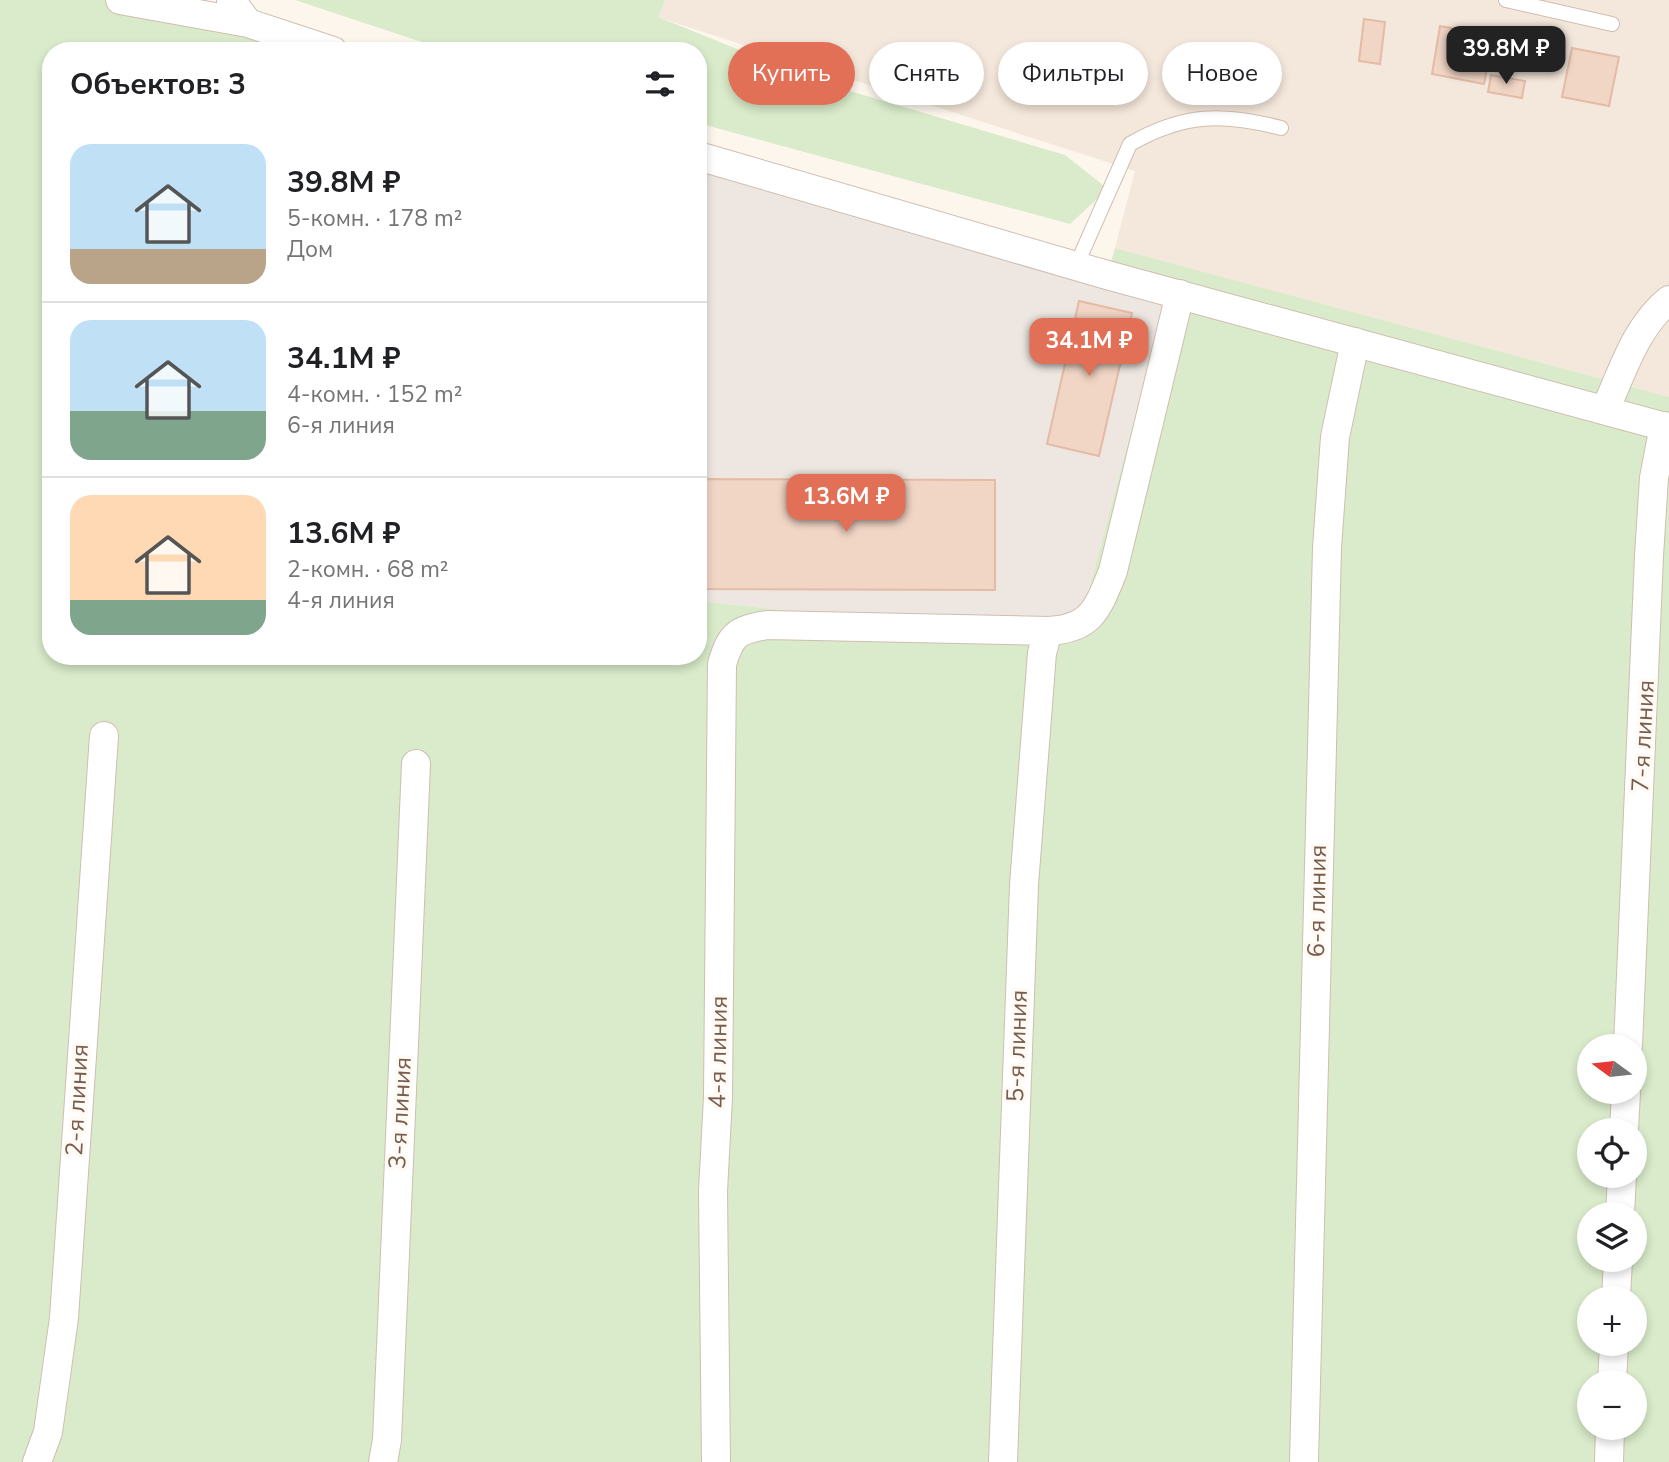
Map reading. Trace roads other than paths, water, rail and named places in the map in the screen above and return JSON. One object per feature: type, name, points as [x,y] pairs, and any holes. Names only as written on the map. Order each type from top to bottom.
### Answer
[{"type":"street","points":[[121,0],[248,23],[306,42]]},
{"type":"street","points":[[231,0],[248,23]]},
{"type":"street","points":[[707,159],[1076,266],[1667,427]]},
{"type":"street","points":[[1048,631],[1067,630],[1082,624],[1097,609],[1113,571],[1180,294]]},
{"type":"street","points":[[1605,410],[1639,337],[1656,311],[1669,300]]},
{"type":"street","name":"6-я линия","points":[[1304,1462],[1327,548],[1335,437],[1355,342]]},
{"type":"street","name":"7-я линия","points":[[1628,1034],[1648,556],[1654,478],[1667,427]]},
{"type":"street","name":"4-я линия","points":[[716,1462],[713,1191],[718,1097],[722,664],[728,643],[743,629],[767,625],[1048,631]]},
{"type":"street","name":"5-я линия","points":[[1003,1462],[1024,885],[1042,653],[1048,631]]},
{"type":"street","name":"2-я линия","points":[[37,1462],[48,1432],[64,1318],[104,736]]},
{"type":"street","name":"3-я линия","points":[[383,1462],[387,1440],[416,764]]},
{"type":"street","points":[[1609,1462],[1610,1440]]},
{"type":"lane","points":[[1506,0],[1612,24]]},
{"type":"lane","points":[[1076,266],[1130,144],[1187,119],[1242,119],[1281,128]]}]
